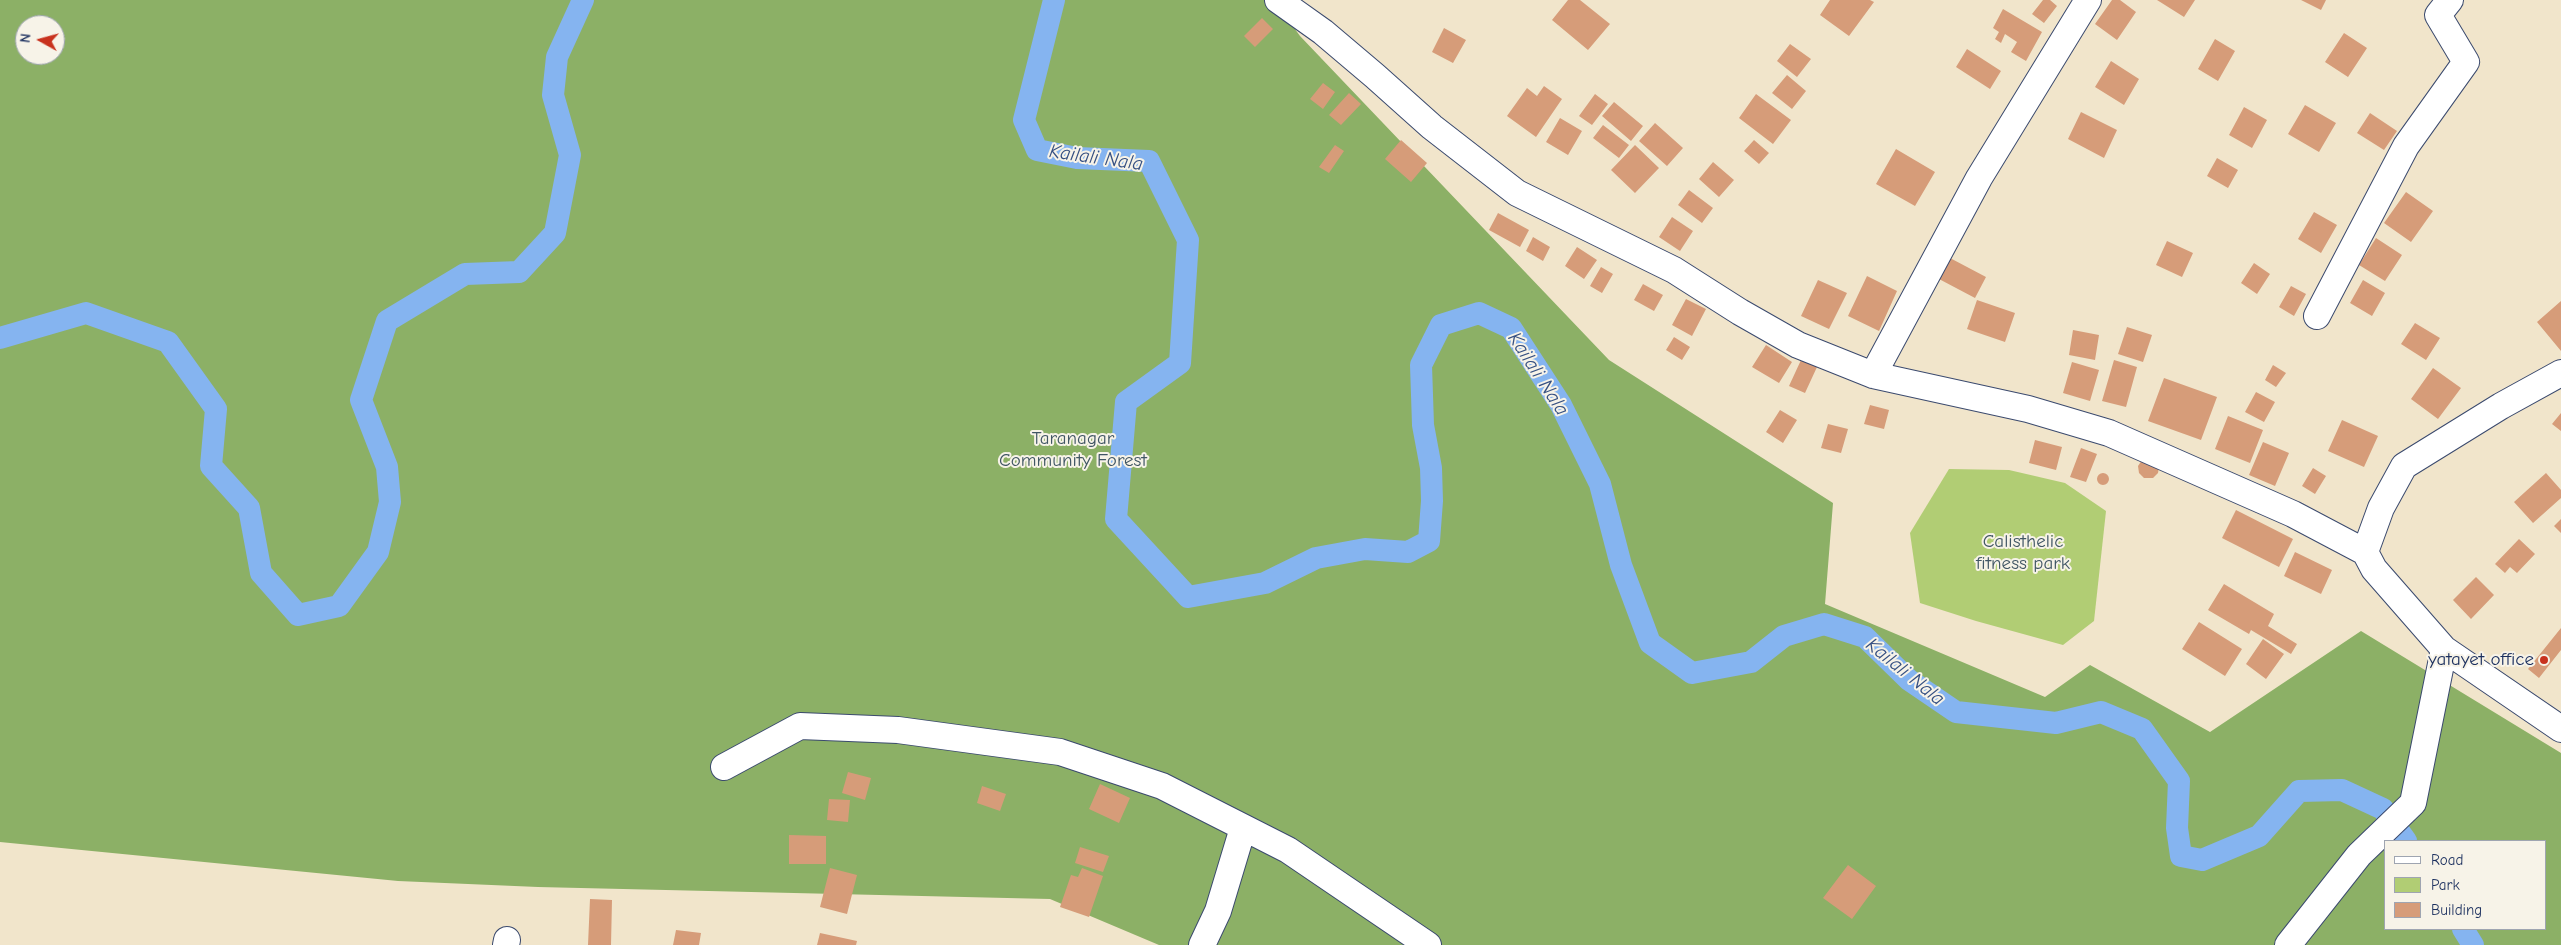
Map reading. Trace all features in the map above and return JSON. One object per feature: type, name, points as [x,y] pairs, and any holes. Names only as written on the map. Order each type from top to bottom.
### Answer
[{"type":"street","points":[[1278,0],[1323,32],[1376,76],[1432,127],[1517,193],[1674,270],[1740,312],[1798,345],[1872,375],[2028,410],[2109,433],[2292,514],[2364,552],[2374,569],[2444,649],[2561,729]]},
{"type":"street","points":[[1872,375],[1979,178],[2088,0]]},
{"type":"street","points":[[2317,316],[2406,146],[2466,62],[2438,15],[2450,0]]},
{"type":"street","points":[[2364,552],[2381,508],[2404,466],[2501,406],[2561,373]]},
{"type":"street","points":[[2288,945],[2359,855],[2413,803],[2444,649]]},
{"type":"street","points":[[724,767],[800,726],[898,730],[1060,752],[1162,786],[1288,850],[1428,945]]},
{"type":"street","points":[[1202,945],[1218,911],[1244,828]]},
{"type":"green space","name":"Taranagar Community Forest","points":[[0,0],[1274,0],[1300,36],[1609,360],[1833,503],[1825,604],[2045,697],[2090,665],[2210,732],[2361,631],[2561,753],[2561,945],[1159,945],[1050,899],[538,887],[398,881],[0,842]]},
{"type":"green space","name":"Calisthelic fitness park","points":[[1949,469],[2009,470],[2065,483],[2106,511],[2094,621],[2063,645],[1920,603],[1910,533]]},
{"type":"building","points":[[1568,0],[1580,0],[1610,24],[1588,50],[1552,20]]},
{"type":"building","points":[[1830,0],[1870,0],[1874,2],[1849,36],[1820,15]]},
{"type":"building","points":[[2043,0],[2050,0],[2057,6],[2044,23],[2032,14]]},
{"type":"building","points":[[2112,0],[2120,0],[2136,12],[2117,40],[2095,24]]},
{"type":"building","points":[[2157,0],[2195,0],[2184,17]]},
{"type":"building","points":[[2301,0],[2326,0],[2321,10]]},
{"type":"building","points":[[2003,9],[2042,32],[2026,61],[2011,52],[2017,42],[2005,34],[2001,43],[1995,39],[1999,32],[1993,28]]},
{"type":"building","points":[[1262,18],[1273,29],[1255,47],[1244,36]]},
{"type":"building","points":[[1444,28],[1466,40],[1453,63],[1432,52]]},
{"type":"building","points":[[2344,33],[2367,48],[2348,77],[2325,62]]},
{"type":"building","points":[[2215,39],[2235,51],[2218,81],[2198,69]]},
{"type":"building","points":[[1790,44],[1811,59],[1797,77],[1777,61]]},
{"type":"building","points":[[1967,49],[2001,71],[1990,89],[1956,67]]},
{"type":"building","points":[[2111,61],[2139,79],[2124,105],[2095,87]]},
{"type":"building","points":[[1787,75],[1806,91],[1792,109],[1772,93]]},
{"type":"building","points":[[1323,83],[1335,92],[1323,109],[1310,99]]},
{"type":"building","points":[[1544,86],[1562,99],[1536,137],[1507,116],[1527,88],[1537,96]]},
{"type":"building","points":[[1349,93],[1361,104],[1341,125],[1329,115]]},
{"type":"building","points":[[1595,94],[1608,104],[1592,125],[1579,116]]},
{"type":"building","points":[[1756,94],[1791,120],[1773,144],[1739,118]]},
{"type":"building","points":[[1614,102],[1643,126],[1631,141],[1602,116]]},
{"type":"building","points":[[2305,105],[2336,123],[2319,152],[2288,134]]},
{"type":"building","points":[[2244,107],[2267,120],[2252,148],[2229,135]]},
{"type":"building","points":[[2081,112],[2117,130],[2104,158],[2068,139]]},
{"type":"building","points":[[2370,113],[2397,131],[2384,150],[2357,133]]},
{"type":"building","points":[[1560,118],[1582,131],[1568,155],[1546,142]]},
{"type":"building","points":[[1655,123],[1683,148],[1667,166],[1639,141]]},
{"type":"building","points":[[1603,125],[1629,145],[1619,158],[1593,138]]},
{"type":"building","points":[[1401,140],[1427,163],[1411,182],[1385,159]]},
{"type":"building","points":[[1754,140],[1769,153],[1759,164],[1744,151]]},
{"type":"building","points":[[1335,145],[1344,151],[1329,173],[1319,167]]},
{"type":"building","points":[[1635,145],[1659,168],[1635,193],[1611,170]]},
{"type":"building","points":[[1896,149],[1935,172],[1915,206],[1876,184]]},
{"type":"building","points":[[2217,158],[2238,170],[2228,188],[2207,176]]},
{"type":"building","points":[[1713,162],[1734,180],[1719,197],[1699,179]]},
{"type":"building","points":[[1689,190],[1713,208],[1702,223],[1678,205]]},
{"type":"building","points":[[2406,192],[2433,211],[2411,242],[2384,223]]},
{"type":"building","points":[[2314,212],[2337,225],[2321,253],[2298,239]]},
{"type":"building","points":[[1498,213],[1529,230],[1520,247],[1489,230]]},
{"type":"building","points":[[1672,217],[1693,231],[1680,251],[1659,237]]},
{"type":"building","points":[[1533,237],[1550,247],[1543,261],[1526,251]]},
{"type":"building","points":[[2376,238],[2402,255],[2385,281],[2359,265]]},
{"type":"building","points":[[2167,241],[2193,253],[2182,277],[2156,265]]},
{"type":"building","points":[[1577,247],[1597,260],[1584,279],[1565,266]]},
{"type":"building","points":[[1950,258],[1986,277],[1975,298],[1939,279]]},
{"type":"building","points":[[2254,263],[2270,274],[2257,294],[2241,283]]},
{"type":"building","points":[[1601,267],[1613,274],[1602,293],[1590,286]]},
{"type":"building","points":[[1867,276],[1897,291],[1879,331],[1848,316]]},
{"type":"building","points":[[1818,280],[1847,293],[1829,329],[1801,316]]},
{"type":"building","points":[[2363,280],[2385,293],[2372,316],[2350,303]]},
{"type":"building","points":[[1643,284],[1663,295],[1654,311],[1634,300]]},
{"type":"building","points":[[2291,286],[2306,294],[2294,316],[2279,307]]},
{"type":"building","points":[[1686,299],[1706,309],[1692,336],[1672,325]]},
{"type":"building","points":[[1977,300],[2015,313],[2005,342],[1967,329]]},
{"type":"building","points":[[2561,301],[2561,351],[2537,322]]},
{"type":"building","points":[[2415,323],[2440,338],[2426,360],[2401,344]]},
{"type":"building","points":[[2127,327],[2152,335],[2143,362],[2118,354]]},
{"type":"building","points":[[2073,330],[2099,335],[2095,360],[2069,355]]},
{"type":"building","points":[[1674,337],[1690,347],[1682,360],[1666,350]]},
{"type":"building","points":[[1766,345],[1792,362],[1779,383],[1752,367]]},
{"type":"building","points":[[1801,360],[1817,367],[1805,393],[1789,386]]},
{"type":"building","points":[[2114,360],[2137,367],[2126,407],[2102,401]]},
{"type":"building","points":[[2072,362],[2099,370],[2090,401],[2063,393]]},
{"type":"building","points":[[2273,365],[2286,373],[2276,387],[2265,380]]},
{"type":"building","points":[[2433,368],[2461,388],[2438,419],[2411,399]]},
{"type":"building","points":[[2164,378],[2217,397],[2201,440],[2148,421]]},
{"type":"building","points":[[2256,392],[2275,402],[2264,422],[2245,412]]},
{"type":"building","points":[[1870,405],[1889,410],[1884,429],[1864,424]]},
{"type":"building","points":[[1780,410],[1797,420],[1783,443],[1766,432]]},
{"type":"building","points":[[2561,413],[2561,431],[2552,424]]},
{"type":"building","points":[[2228,416],[2263,430],[2250,463],[2215,449]]},
{"type":"building","points":[[2342,420],[2378,436],[2364,467],[2328,451]]},
{"type":"building","points":[[1828,424],[1848,429],[1841,453],[1821,448]]},
{"type":"building","points":[[2035,440],[2062,447],[2056,470],[2029,463]]},
{"type":"building","points":[[2263,442],[2289,453],[2275,486],[2249,475]]},
{"type":"building","points":[[2081,448],[2097,454],[2086,482],[2070,477]]},
{"type":"building","points":[[2142,460],[2159,467],[2158,473],[2153,478],[2144,478],[2139,473],[2138,466]]},
{"type":"building","points":[[2313,468],[2326,476],[2315,494],[2302,486]]},
{"type":"building","points":[[2101,473],[2105,473],[2109,479],[2105,485],[2101,485],[2097,481],[2097,477]]},
{"type":"building","points":[[2546,473],[2561,490],[2561,498],[2533,523],[2514,502]]},
{"type":"building","points":[[2236,510],[2293,539],[2279,567],[2222,538]]},
{"type":"building","points":[[2561,519],[2561,533],[2554,526]]},
{"type":"building","points":[[2519,539],[2535,554],[2517,573],[2510,567],[2505,573],[2495,564]]},
{"type":"building","points":[[2295,552],[2332,570],[2321,594],[2284,576]]},
{"type":"building","points":[[2476,577],[2494,595],[2471,619],[2453,600]]},
{"type":"building","points":[[2224,584],[2274,614],[2268,626],[2297,644],[2291,654],[2251,630],[2249,634],[2208,610]]},
{"type":"building","points":[[2199,622],[2242,649],[2225,676],[2182,649]]},
{"type":"building","name":"yatayet office","points":[[2561,628],[2561,650],[2539,678],[2528,669]]},
{"type":"building","points":[[2263,639],[2284,654],[2266,679],[2246,664]]},
{"type":"building","points":[[848,772],[871,778],[865,800],[842,793]]},
{"type":"building","points":[[1100,784],[1130,798],[1119,823],[1089,809]]},
{"type":"building","points":[[982,786],[1006,794],[1000,811],[977,803]]},
{"type":"building","points":[[829,799],[850,800],[848,822],[827,820]]},
{"type":"building","points":[[789,835],[826,836],[826,864],[789,864]]},
{"type":"building","points":[[1080,847],[1109,856],[1103,872],[1075,863]]},
{"type":"building","points":[[1848,865],[1876,886],[1852,919],[1823,898]]},
{"type":"building","points":[[830,868],[857,875],[847,914],[820,907]]},
{"type":"building","points":[[1082,868],[1103,876],[1089,917],[1060,907],[1071,875],[1078,877]]},
{"type":"building","points":[[590,899],[612,900],[611,945],[588,945]]},
{"type":"building","points":[[676,930],[701,933],[699,945],[673,945]]},
{"type":"building","points":[[820,933],[857,941],[856,945],[817,945]]},
{"type":"waterway","name":"Kailali Nala","points":[[0,338],[86,313],[168,342],[216,409],[211,466],[249,508],[261,573],[298,615],[339,606],[378,552],[390,502],[387,467],[361,400],[387,321],[465,274],[519,272],[555,233],[570,155],[553,95],[557,57],[583,0]]},
{"type":"waterway","name":"Kailali Nala","points":[[1054,0],[1024,120],[1037,150],[1077,158],[1149,161],[1188,240],[1180,363],[1126,402],[1116,519],[1188,597],[1265,583],[1316,558],[1365,549],[1408,552],[1429,541],[1432,501],[1431,468],[1423,425],[1421,365],[1441,325],[1479,313],[1511,328],[1561,405],[1600,484],[1621,565],[1650,643],[1692,673],[1751,662],[1784,636],[1824,624],[1865,637],[1909,680],[1956,712],[2056,723],[2101,712],[2142,729],[2179,781],[2177,828],[2181,856],[2202,860],[2259,836],[2299,791],[2342,790],[2383,809],[2405,840]]},
{"type":"waterway","name":"Kailali Nala","points":[[2464,930],[2473,945]]},
{"type":"place","name":"yatayet office","points":[[2544,660]]}]
